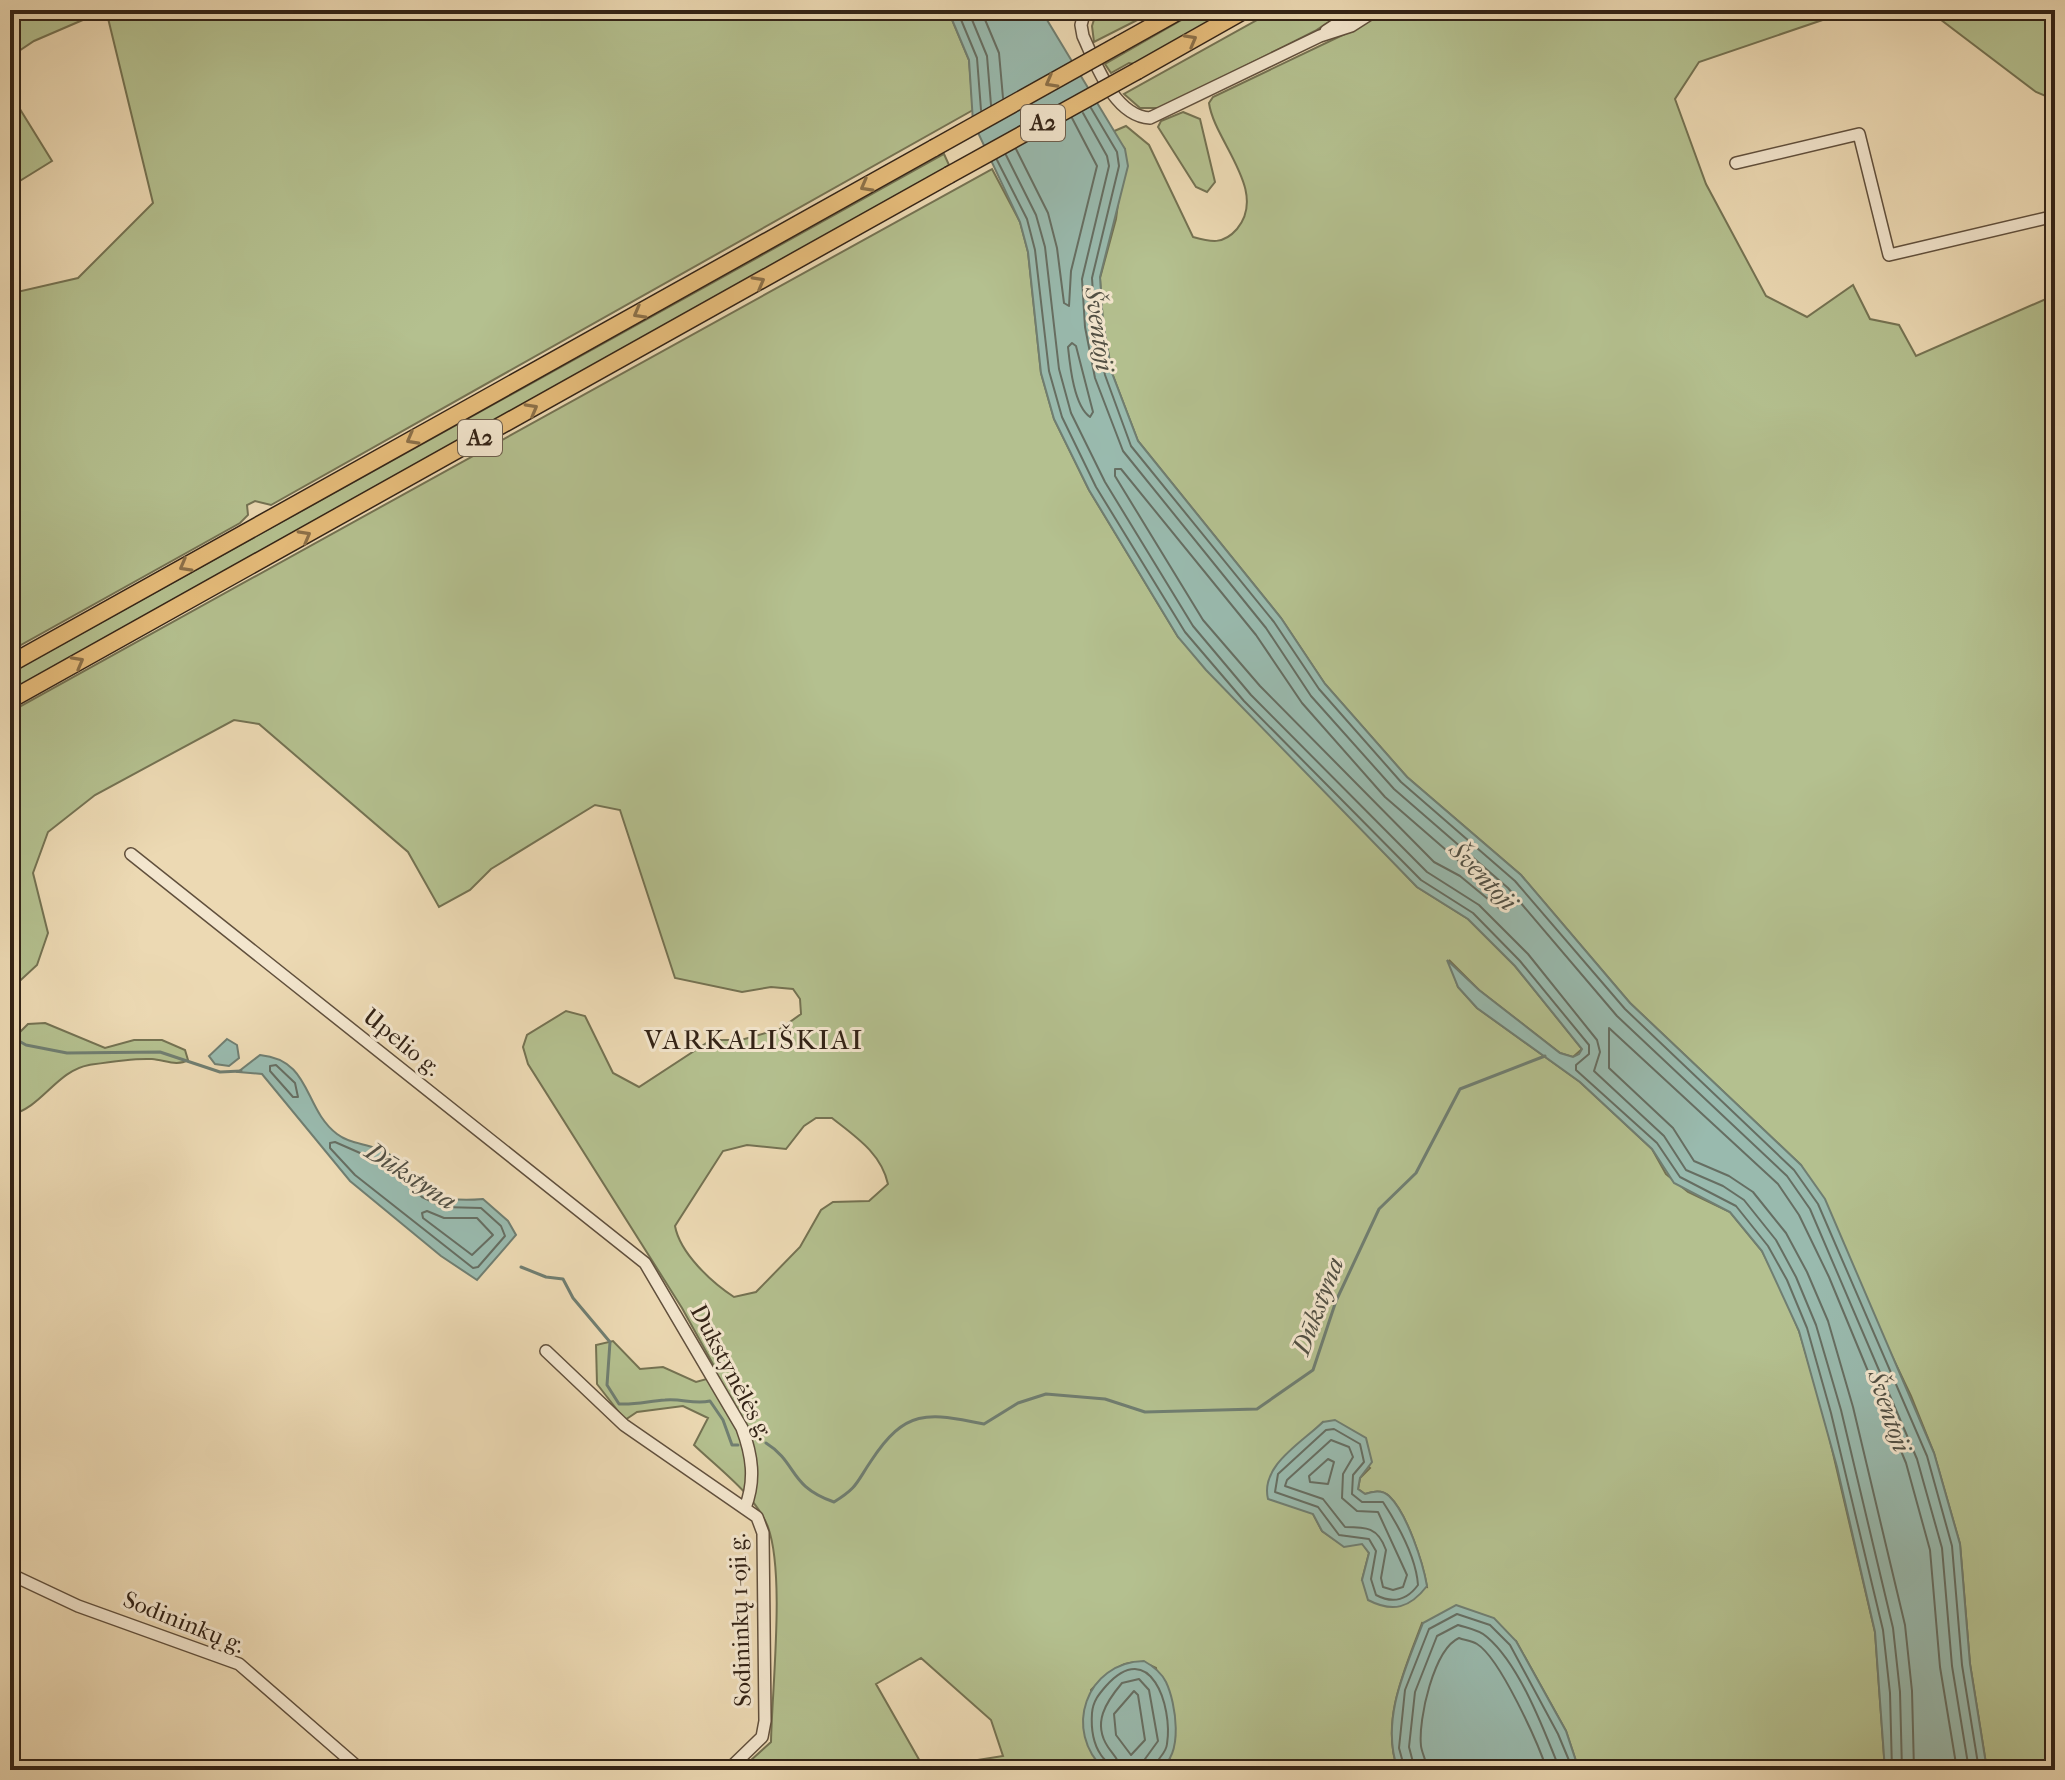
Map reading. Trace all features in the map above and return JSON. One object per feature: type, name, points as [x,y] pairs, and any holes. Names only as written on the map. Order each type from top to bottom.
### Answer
[{"type":"highway","name":"A2","points":[[10,664],[1181,10]]},
{"type":"highway","name":"A2","points":[[10,700],[1245,10]]},
{"type":"street","points":[[1085,10],[1081,20],[1083,36],[1100,70],[1119,103],[1141,117],[1163,114],[1320,36],[1358,10]]},
{"type":"street","points":[[1320,36],[1351,26],[1376,10]]},
{"type":"street","points":[[1736,163],[1859,134],[1889,255],[2055,216]]},
{"type":"street","name":"Upelio g.","points":[[131,854],[645,1263]]},
{"type":"street","name":"Dukstynėlės g.","points":[[645,1263],[742,1428],[753,1458],[750,1495],[745,1508]]},
{"type":"street","points":[[546,1351],[624,1425],[745,1508]]},
{"type":"street","name":"Sodininkų 1-oji g.","points":[[728,1770],[762,1737],[765,1721],[763,1533],[757,1517],[745,1508]]},
{"type":"street","name":"Sodininkų g.","points":[[10,1574],[78,1606],[239,1664],[361,1770]]},
{"type":"green space","points":[[10,10],[106,10],[34,41],[10,57]]},
{"type":"green space","points":[[106,10],[948,10],[969,60],[973,110],[271,505],[255,501],[247,505],[248,515],[240,523],[10,651],[10,290],[13,293],[78,278],[153,203]]},
{"type":"green space","points":[[1097,10],[1157,10],[1094,42],[1092,26]]},
{"type":"green space","points":[[1199,10],[1231,10],[1134,64],[1129,63],[1111,73],[1105,64]]},
{"type":"green space","points":[[1275,10],[1347,10],[1315,31],[1161,108],[1140,108],[1124,94]]},
{"type":"green space","points":[[1384,10],[1852,10],[1699,62],[1675,99],[1706,184],[1766,296],[1807,317],[1853,285],[1870,319],[1899,325],[1916,356],[2055,295],[2055,1770],[1987,1770],[1970,1664],[1960,1544],[1934,1453],[1911,1396],[1801,1165],[1630,1003],[1521,875],[1407,777],[1325,684],[1281,618],[1138,441],[1112,373],[1103,324],[1100,278],[1116,219],[1125,149],[1112,132],[1126,126],[1149,145],[1193,237],[1211,241],[1227,238],[1237,229],[1245,214],[1247,199],[1244,182],[1213,118],[1209,103],[1213,97],[1351,31]]},
{"type":"green space","points":[[1928,10],[2055,10],[2055,100],[2036,92]]},
{"type":"green space","points":[[10,93],[52,161],[10,187]]},
{"type":"green space","points":[[1183,112],[1200,119],[1215,182],[1207,192],[1196,187],[1158,127],[1161,121]]},
{"type":"green space","points":[[944,154],[949,165],[940,172],[10,692],[10,673]]},
{"type":"green space","points":[[992,169],[1020,222],[1028,252],[1041,373],[1054,419],[1089,490],[1178,637],[1417,887],[1468,919],[1515,966],[1582,1049],[1573,1057],[1560,1053],[1479,990],[1449,960],[1458,987],[1477,1008],[1580,1082],[1652,1149],[1666,1174],[1688,1192],[1730,1212],[1762,1251],[1799,1331],[1824,1415],[1875,1632],[1885,1770],[1584,1770],[1576,1761],[1566,1731],[1516,1641],[1422,1623],[1402,1677],[1393,1714],[1393,1752],[1398,1770],[1158,1770],[1170,1760],[1156,1668],[1137,1662],[1113,1670],[1091,1690],[1095,1761],[1105,1770],[970,1770],[978,1760],[1003,1756],[991,1720],[921,1658],[876,1684],[925,1770],[740,1770],[771,1742],[777,1601],[773,1548],[768,1527],[746,1493],[694,1445],[708,1418],[683,1406],[637,1412],[625,1420],[597,1384],[596,1345],[613,1341],[640,1369],[663,1367],[696,1382],[707,1379],[713,1364],[682,1308],[528,1064],[523,1047],[527,1035],[566,1011],[585,1016],[613,1073],[639,1087],[711,1040],[741,1040],[780,1029],[801,1014],[800,999],[793,989],[771,987],[742,992],[675,978],[620,810],[595,805],[491,869],[470,890],[439,907],[408,852],[259,724],[234,720],[95,795],[48,832],[33,873],[48,933],[37,965],[10,990],[10,712]],"holes":[[[816,1118],[832,1118],[858,1139],[880,1163],[888,1184],[869,1201],[833,1202],[821,1210],[800,1247],[756,1292],[734,1297],[698,1266],[683,1246],[675,1226],[723,1151],[747,1145],[786,1149],[804,1126]],[[1323,1422],[1370,1468],[1360,1478],[1358,1489],[1365,1494],[1383,1492],[1396,1504],[1413,1539],[1427,1587],[1362,1580],[1369,1553],[1362,1543],[1344,1546],[1322,1531],[1313,1514],[1300,1444]]]},
{"type":"green space","points":[[45,1023],[105,1048],[134,1040],[162,1040],[185,1050],[188,1060],[175,1063],[136,1059],[89,1065],[67,1074],[31,1105],[10,1115],[10,1042],[28,1024]]},
{"type":"water","name":"Šventoji","points":[[948,10],[1041,10],[1125,149],[1128,166],[1100,277],[1103,324],[1112,373],[1138,441],[1281,618],[1325,684],[1407,777],[1521,875],[1630,1003],[1801,1165],[1825,1199],[1934,1453],[1960,1544],[1970,1664],[1987,1770],[1885,1770],[1875,1632],[1837,1467],[1799,1331],[1762,1251],[1730,1212],[1674,1183],[1652,1149],[1580,1082],[1477,1008],[1458,987],[1447,960],[1479,990],[1560,1053],[1573,1057],[1582,1049],[1515,966],[1468,919],[1417,887],[1206,670],[1178,637],[1089,490],[1054,419],[1041,373],[1028,252],[1020,222],[973,122],[969,60]]},
{"type":"water","points":[[227,1039],[237,1045],[239,1058],[229,1066],[215,1064],[209,1056]]},
{"type":"water","points":[[260,1055],[277,1059],[298,1075],[318,1111],[337,1134],[394,1157],[430,1192],[459,1200],[483,1199],[508,1221],[516,1235],[477,1280],[441,1256],[350,1181],[262,1074],[238,1072]]},
{"type":"water","points":[[1335,1420],[1366,1438],[1372,1462],[1360,1478],[1358,1489],[1365,1494],[1374,1491],[1389,1496],[1408,1526],[1427,1586],[1407,1604],[1393,1607],[1368,1600],[1362,1580],[1369,1553],[1362,1544],[1344,1547],[1322,1531],[1313,1514],[1268,1499],[1270,1476],[1284,1456],[1323,1422]]},
{"type":"water","points":[[1456,1605],[1494,1618],[1516,1641],[1566,1731],[1576,1761],[1584,1770],[1398,1770],[1392,1733],[1402,1677],[1423,1623]]},
{"type":"water","points":[[1144,1661],[1162,1675],[1170,1691],[1176,1728],[1172,1752],[1168,1761],[1155,1770],[1105,1770],[1092,1754],[1085,1737],[1083,1719],[1087,1701],[1107,1673],[1124,1664]]},
{"type":"waterway","points":[[10,1036],[26,1045],[67,1053],[160,1052],[220,1072],[241,1071]]},
{"type":"waterway","name":"Dūkstyna","points":[[766,1443],[784,1458],[808,1489],[834,1502],[856,1484],[883,1444],[895,1432],[919,1418],[947,1417],[984,1424],[1018,1403],[1046,1394],[1105,1399],[1145,1412],[1257,1409],[1313,1370],[1336,1301],[1379,1209],[1416,1173],[1460,1089],[1545,1056]]},
{"type":"waterway","name":"Dūkstyna","points":[[521,1267],[546,1277],[563,1279],[573,1298],[610,1342],[607,1385],[619,1404],[710,1401],[723,1420],[732,1445],[738,1445]]},
{"type":"district","name":"VARKALIŠKIAI","points":[[754,1039]]}]
